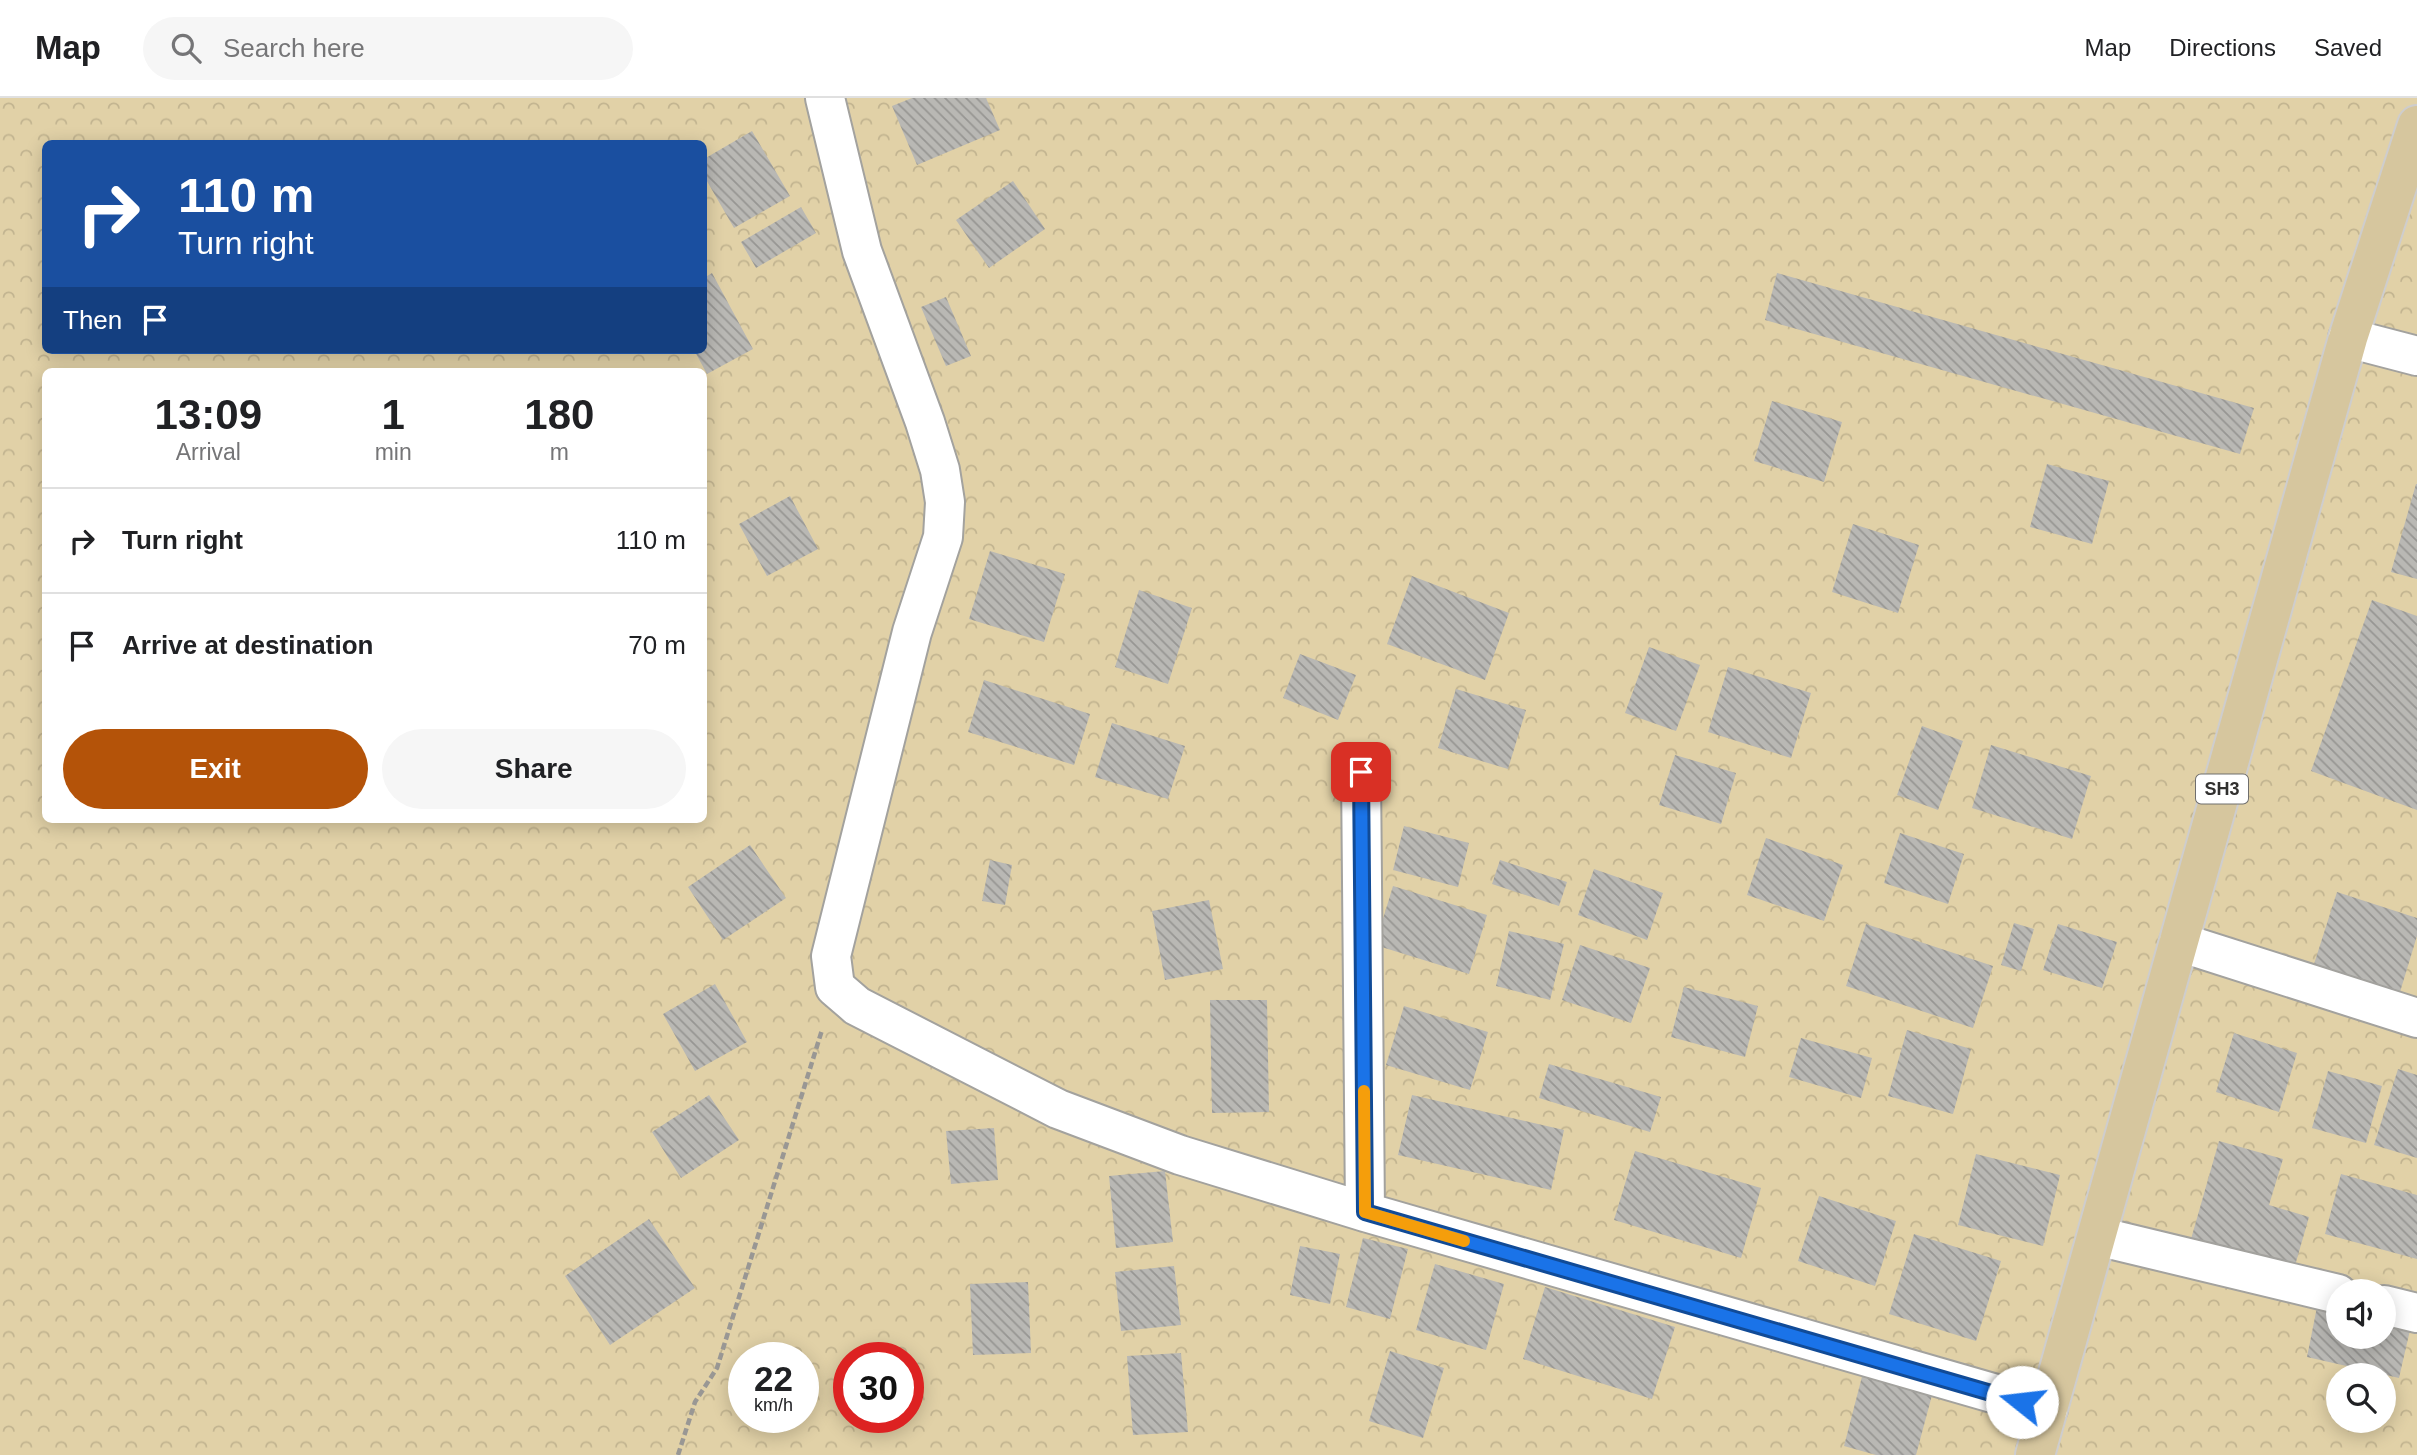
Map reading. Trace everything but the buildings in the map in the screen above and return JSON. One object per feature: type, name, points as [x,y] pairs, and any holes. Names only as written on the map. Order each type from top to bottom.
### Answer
[{"type":"main road","name":"SH3","points":[[2035,1455],[2348,338],[2417,125]]},
{"type":"street","points":[[825,98],[862,251],[929,434],[940,470],[945,502],[943,537],[912,632],[831,956],[835,988],[857,1006],[1058,1110],[1180,1155],[1365,1212],[2048,1409]]},
{"type":"street","points":[[2348,338],[2417,356]]},
{"type":"street","points":[[1361,772],[1365,1212]]},
{"type":"street","points":[[2179,942],[2417,1018]]},
{"type":"street","points":[[2096,1236],[2326,1291]]},
{"type":"street","points":[[2396,1308],[2417,1313]]},
{"type":"path","points":[[678,1455],[695,1402],[717,1368],[835,988]]},
{"type":"green space","points":[[0,98],[2417,98],[2417,1455],[0,1455]]},
{"type":"slow traffic","points":[[1364,1091],[1365,1212],[1464,1241]]},
{"type":"route","points":[[1361,772],[1365,1212],[2022,1402]]}]
